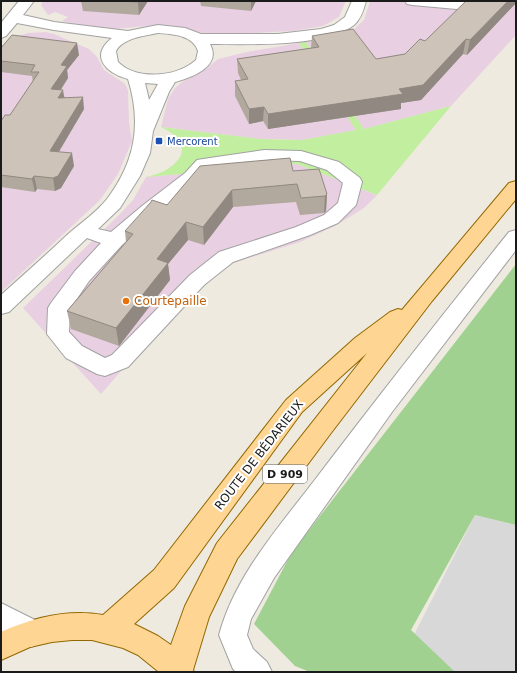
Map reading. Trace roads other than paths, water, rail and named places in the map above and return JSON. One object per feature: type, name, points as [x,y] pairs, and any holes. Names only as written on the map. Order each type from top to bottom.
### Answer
[{"type":"main road","name":"ROUTE DE BÉDARIEUX","points":[[178,671],[195,615],[227,551],[322,426],[516,187]]},
{"type":"main road","name":"ROUTE DE BÉDARIEUX","points":[[109,629],[164,579],[294,406],[363,344],[426,296]]},
{"type":"main road","points":[[1,646],[31,633],[70,625],[109,629],[147,644],[178,671]]},
{"type":"street","points":[[1,32],[27,1]]},
{"type":"street","points":[[204,59],[206,52],[204,45],[198,39],[187,33],[158,29],[128,35],[113,45],[109,51],[108,59],[113,66],[122,72],[135,77],[170,77],[192,70],[204,59],[230,50],[275,39],[321,33],[337,29],[350,21],[359,1]]},
{"type":"street","points":[[412,1],[487,8],[490,8],[491,1]]},
{"type":"street","points":[[13,18],[54,26],[128,35]]},
{"type":"street","points":[[54,26],[109,51]]},
{"type":"street","points":[[198,39],[275,39]]},
{"type":"street","points":[[1,307],[113,204],[131,176],[141,153],[144,131],[140,92],[135,77]]},
{"type":"street","points":[[144,131],[161,92],[170,77]]},
{"type":"street","points":[[264,155],[300,156],[333,166],[353,182],[347,205],[331,219],[303,231],[226,257],[197,280],[120,361],[105,368],[74,352],[58,334],[59,308],[82,276],[115,240],[149,210],[191,177],[203,164],[264,155]]},
{"type":"street","points":[[84,231],[115,240]]},
{"type":"street","points":[[257,672],[243,659],[233,635],[238,616],[264,569],[379,412],[516,236]]},
{"type":"street","points":[[1,616],[31,633]]},
{"type":"place","name":"Mercorent","points":[[159,141]]},
{"type":"place","name":"Courtepaille","points":[[126,301]]}]
